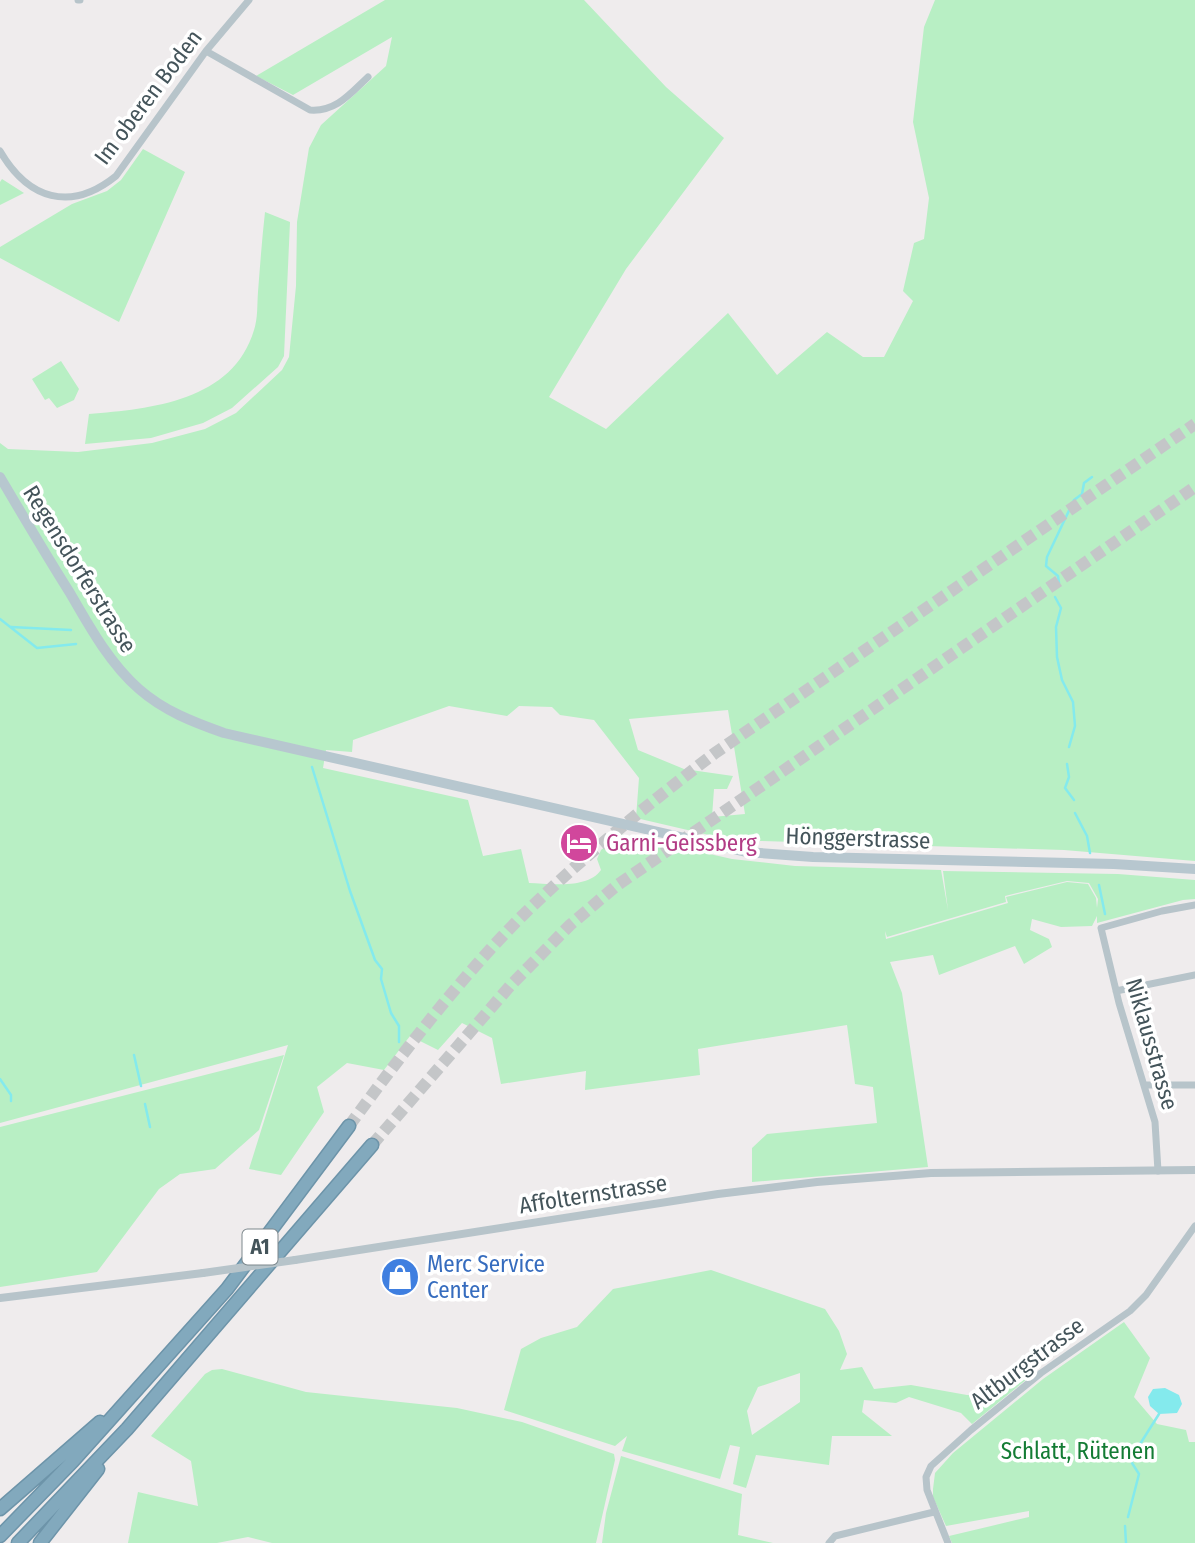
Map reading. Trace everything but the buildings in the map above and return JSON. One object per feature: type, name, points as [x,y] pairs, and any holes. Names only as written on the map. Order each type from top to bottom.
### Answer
[{"type":"highway","name":"A1","points":[[0,1536],[73,1461],[227,1289],[349,1126]]},
{"type":"highway","name":"A1","points":[[18,1543],[116,1441],[372,1145]]},
{"type":"highway","points":[[0,1508],[78,1442],[140,1380],[163,1361]]},
{"type":"highway","points":[[40,1543],[90,1483],[116,1441]]},
{"type":"main road","name":"Regensdorferstrasse","points":[[0,477],[85,618],[120,669],[137,687],[156,703],[191,722],[321,757]]},
{"type":"main road","name":"Hönggerstrasse","points":[[321,757],[746,852],[813,857],[1114,864],[1195,869]]},
{"type":"street","name":"Im oberen Boden","points":[[0,151],[13,171],[29,187],[57,197],[87,194],[97,190],[120,171],[206,51],[249,0]]},
{"type":"street","points":[[206,51],[310,110],[330,109],[368,77]]},
{"type":"street","name":"Niklausstrasse","points":[[1158,1171],[1155,1122],[1116,990],[1101,928],[1152,913],[1195,905]]},
{"type":"street","points":[[1116,990],[1195,975]]},
{"type":"street","points":[[1145,1085],[1195,1085]]},
{"type":"street","name":"Affolternstrasse","points":[[0,1298],[295,1260],[718,1194],[817,1182],[931,1173],[1195,1170]]},
{"type":"street","name":"Altburgstrasse","points":[[948,1543],[927,1490],[926,1477],[931,1466],[1041,1373],[1130,1311],[1146,1295],[1195,1226]]},
{"type":"street","points":[[829,1543],[835,1536],[934,1512]]},
{"type":"green space","points":[[385,0],[584,0],[666,87],[724,138],[626,269],[549,397],[606,429],[728,313],[777,375],[827,332],[863,357],[884,357],[913,301],[903,291],[914,243],[924,239],[929,198],[913,122],[924,27],[935,0],[1195,0],[1195,861],[1064,850],[761,841],[709,835],[636,818],[639,778],[594,720],[560,715],[552,707],[519,706],[507,716],[449,706],[353,740],[352,752],[326,750],[323,768],[468,800],[483,856],[521,849],[529,883],[578,883],[595,876],[601,870],[597,859],[601,850],[620,834],[732,859],[795,866],[941,870],[948,910],[943,871],[1118,874],[1195,880],[1195,899],[1097,923],[1097,916],[1092,926],[1061,927],[1032,919],[1030,930],[1049,939],[1052,947],[1024,964],[1015,946],[939,975],[933,955],[890,962],[902,993],[928,1167],[752,1182],[752,1148],[767,1134],[877,1123],[873,1087],[855,1084],[847,1025],[698,1049],[700,1075],[585,1090],[586,1071],[501,1084],[492,1038],[462,1023],[438,1050],[410,1036],[384,1070],[347,1063],[317,1087],[324,1112],[281,1175],[249,1169],[288,1045],[0,1123],[0,443],[8,449],[78,452],[152,443],[205,429],[236,413],[282,370],[289,357],[296,286],[297,222],[309,148],[321,125],[386,66],[392,37],[293,95],[256,76]],"holes":[[[728,710],[745,814],[712,817],[714,789],[727,789],[733,776],[684,769],[638,750],[629,719]],[[1067,881],[1089,883],[1098,899],[1097,908],[1096,898],[1088,884],[1067,882],[1006,897],[1008,903],[886,939],[885,931],[887,937],[1006,902],[1005,896]]]},
{"type":"green space","points":[[143,149],[185,172],[119,322],[0,258],[0,247],[72,204],[107,191],[121,180]]},
{"type":"green space","points":[[2,179],[24,193],[0,205],[0,182]]},
{"type":"green space","points":[[265,212],[290,222],[284,356],[278,367],[232,408],[203,423],[151,438],[85,444],[89,414],[138,409],[187,397],[228,372],[243,354],[256,321]]},
{"type":"green space","points":[[61,361],[79,389],[74,400],[57,408],[49,398],[45,400],[32,379]]},
{"type":"green space","points":[[284,1055],[259,1130],[215,1169],[180,1174],[159,1189],[97,1272],[0,1287],[0,1127]]},
{"type":"green space","points":[[711,1270],[825,1309],[839,1331],[847,1354],[840,1370],[862,1367],[874,1389],[911,1385],[967,1395],[989,1394],[1037,1366],[1032,1375],[972,1424],[961,1413],[909,1397],[896,1403],[864,1400],[862,1412],[892,1436],[832,1436],[829,1465],[756,1455],[746,1488],[733,1484],[740,1447],[730,1445],[720,1479],[622,1451],[627,1436],[615,1446],[504,1410],[521,1349],[541,1338],[577,1327],[613,1289]],"holes":[[[800,1373],[800,1402],[752,1435],[747,1411],[758,1387]]]},
{"type":"green space","name":"Schlatt, Rütenen","points":[[1124,1322],[1150,1358],[1134,1397],[1157,1424],[1186,1430],[1189,1442],[1195,1442],[1195,1543],[952,1543],[949,1536],[1029,1517],[1029,1511],[946,1526],[933,1497],[935,1473],[953,1453],[1043,1379]]},
{"type":"green space","points":[[222,1369],[306,1392],[457,1408],[522,1422],[614,1454],[615,1460],[596,1543],[272,1543],[248,1537],[217,1543],[128,1543],[138,1492],[198,1506],[191,1461],[151,1436],[205,1374]]},
{"type":"green space","points":[[621,1456],[742,1494],[738,1535],[773,1543],[602,1543],[606,1513]]},
{"type":"water","points":[[1165,1388],[1179,1395],[1182,1404],[1177,1413],[1159,1414],[1150,1406],[1148,1397],[1153,1389]]},
{"type":"waterway","points":[[1059,583],[1058,576],[1046,566],[1047,557],[1074,500],[1082,494],[1084,483],[1092,477]]},
{"type":"waterway","points":[[1055,597],[1061,608],[1056,627],[1057,657],[1062,680],[1073,702],[1075,726],[1069,747]]},
{"type":"waterway","points":[[0,619],[37,648],[76,644]]},
{"type":"waterway","points":[[11,627],[71,630]]},
{"type":"waterway","points":[[1067,764],[1069,777],[1065,788],[1074,800]]},
{"type":"waterway","points":[[312,767],[350,891],[375,960],[382,969],[381,979],[391,1013],[399,1026],[399,1042]]},
{"type":"waterway","points":[[1075,813],[1087,836],[1090,853]]},
{"type":"waterway","points":[[1099,885],[1105,914]]},
{"type":"waterway","points":[[134,1055],[141,1086]]},
{"type":"waterway","points":[[0,1079],[11,1095],[11,1101]]},
{"type":"waterway","points":[[145,1104],[150,1127]]},
{"type":"waterway","points":[[1135,1452],[1159,1414]]},
{"type":"waterway","points":[[1128,1517],[1139,1474],[1132,1463]]},
{"type":"waterway","points":[[1125,1526],[1126,1543]]},
{"type":"tunnel","points":[[349,1126],[473,968],[519,919],[614,833],[715,753],[1195,424]]},
{"type":"tunnel","points":[[372,1145],[510,986],[570,925],[616,886],[1195,487]]},
{"type":"place","name":"Garni-Geissberg","points":[[579,843]]},
{"type":"place","name":"Merc Service Center","points":[[400,1277]]}]
